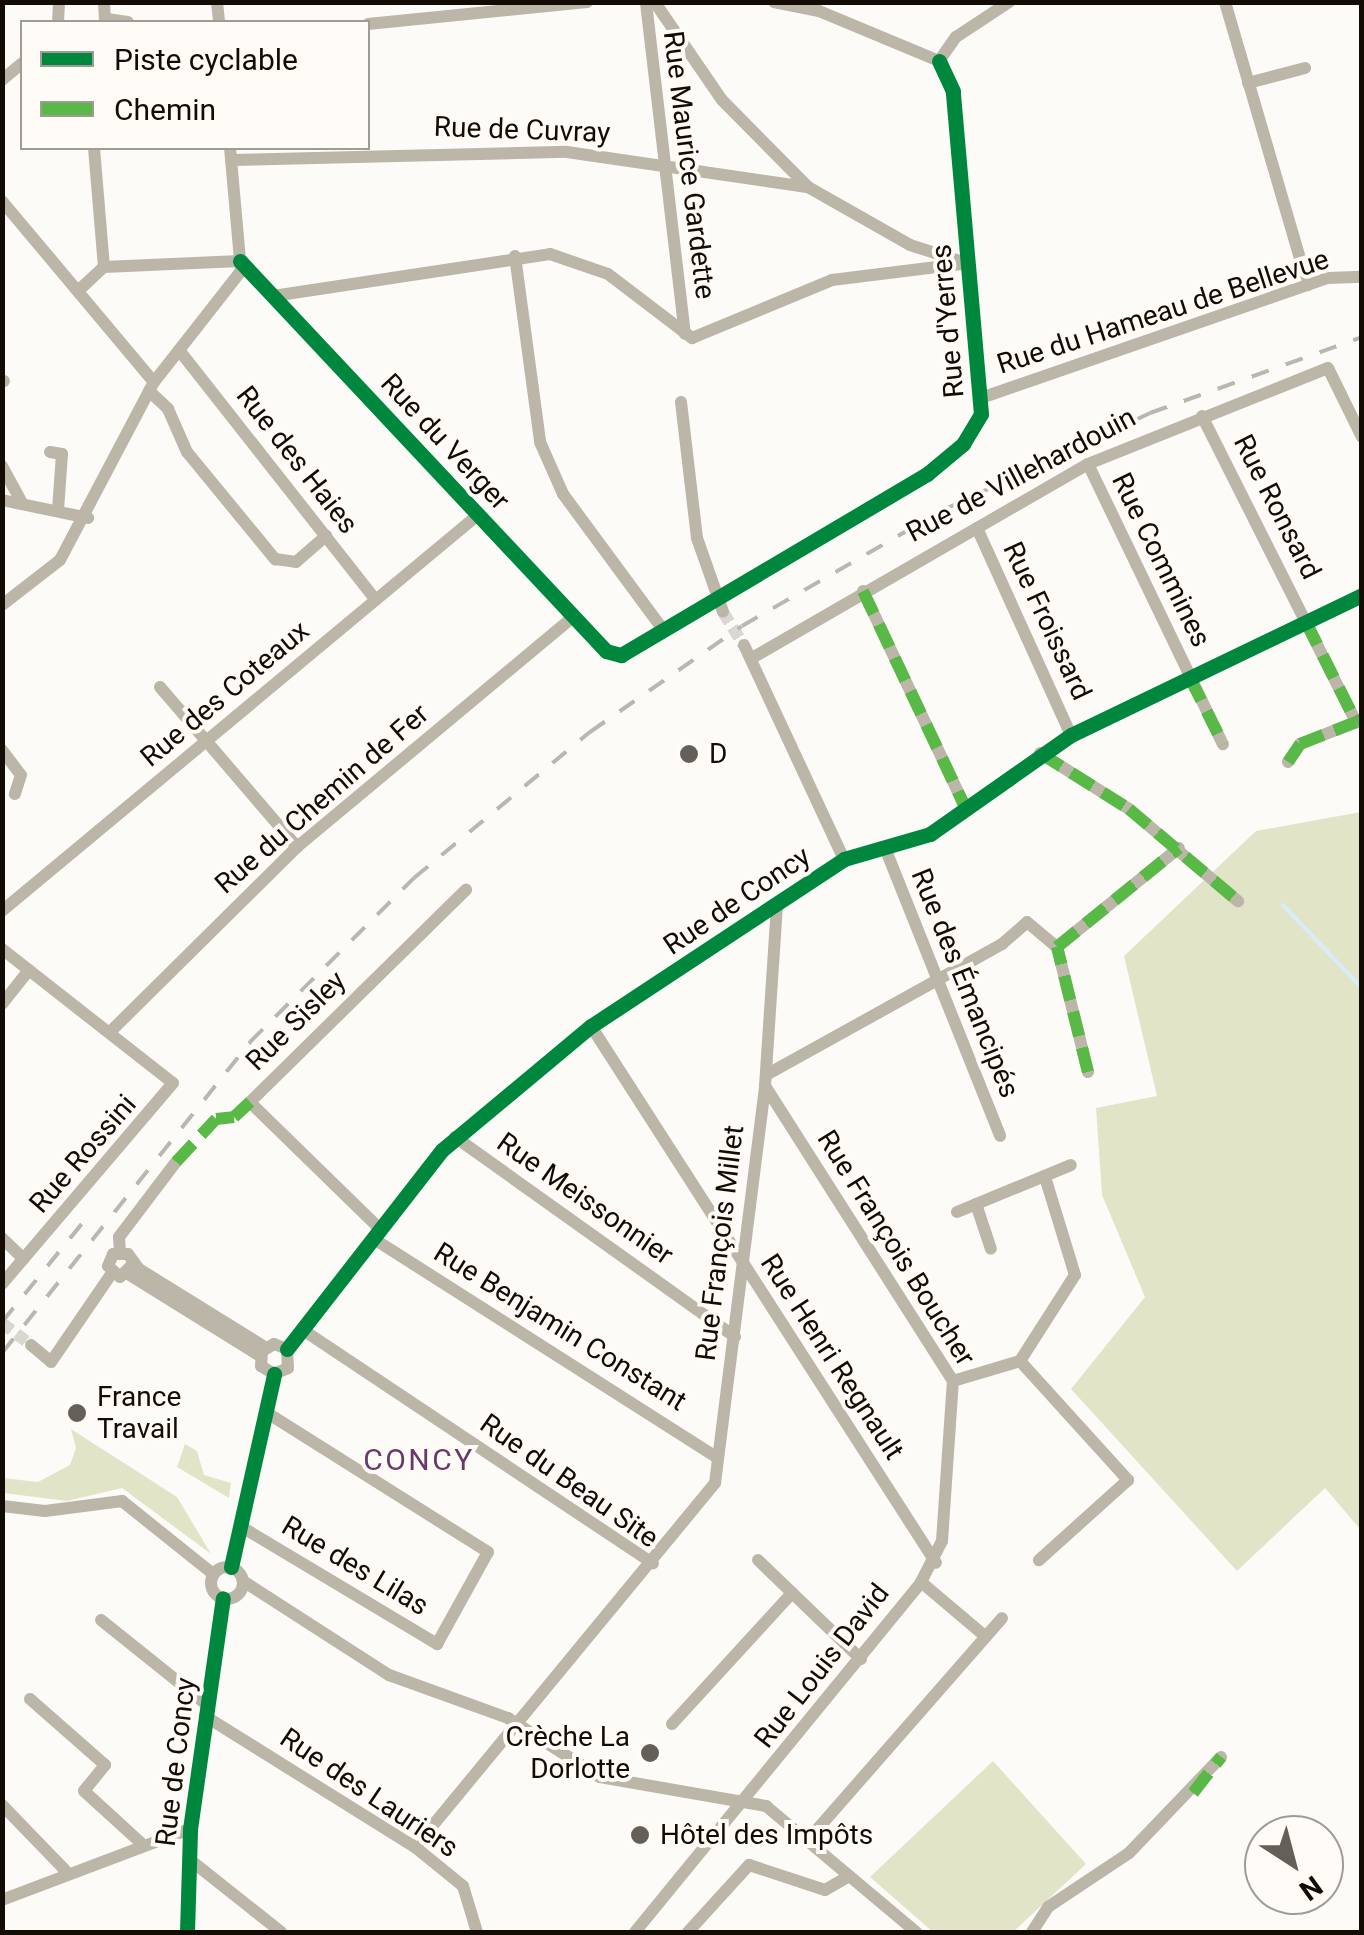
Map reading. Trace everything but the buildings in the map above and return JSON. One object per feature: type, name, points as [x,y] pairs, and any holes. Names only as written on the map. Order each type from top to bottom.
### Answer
[{"type":"street","points":[[370,24],[586,2]]},
{"type":"street","points":[[774,2],[816,7],[940,61],[956,37],[1009,2]]},
{"type":"street","points":[[1225,2],[1308,285]]},
{"type":"street","points":[[652,3],[722,100],[808,187],[910,245],[969,263]]},
{"type":"street","name":"Rue Maurice Gardette","points":[[652,3],[663,163],[688,336]]},
{"type":"street","name":"Rue d'Yerres","points":[[613,657],[947,460],[980,414],[953,92],[940,61]]},
{"type":"street","points":[[1248,83],[1304,68]]},
{"type":"street","points":[[94,150],[104,266]]},
{"type":"street","name":"Rue de Cuvray","points":[[230,154],[530,151],[663,163],[808,187]]},
{"type":"street","points":[[2,604],[60,560],[88,518],[151,387],[241,271],[230,154]]},
{"type":"street","points":[[2,201],[78,290],[168,409],[186,452],[276,559],[296,562],[326,536]]},
{"type":"street","points":[[910,245],[930,270]]},
{"type":"street","points":[[273,296],[515,256],[581,260],[688,336],[832,280],[969,263]]},
{"type":"street","points":[[515,256],[540,442],[563,494],[661,627]]},
{"type":"street","points":[[78,290],[104,266],[240,261]]},
{"type":"street","name":"Rue du Verger","points":[[240,261],[613,657]]},
{"type":"street","name":"Rue du Hameau de Bellevue","points":[[981,398],[1308,285],[1362,277]]},
{"type":"street","name":"Rue des Haies","points":[[179,350],[376,600]]},
{"type":"street","name":"Rue de Villehardouin","points":[[752,658],[1088,464],[1328,368],[1362,437]]},
{"type":"street","points":[[681,402],[697,538],[723,612]]},
{"type":"street","name":"Rue Ronsard","points":[[1202,416],[1359,721]]},
{"type":"street","points":[[50,452],[62,454],[58,510]]},
{"type":"street","name":"Rue Commines","points":[[1088,464],[1223,744]]},
{"type":"street","points":[[2,466],[22,503]]},
{"type":"street","points":[[2,500],[88,518]]},
{"type":"street","name":"Rue des Coteaux","points":[[2,912],[479,514]]},
{"type":"street","name":"Rue Froissard","points":[[976,528],[1071,735]]},
{"type":"street","points":[[863,591],[966,809]]},
{"type":"street","name":"Rue de Concy","points":[[232,1568],[274,1374],[288,1368],[287,1350],[306,1332],[455,1137],[591,1026],[844,860],[930,834],[1040,753],[1071,735],[1362,596]]},
{"type":"street","name":"Rue du Chemin de Fer","points":[[112,1030],[297,847],[574,616]]},
{"type":"street","points":[[744,645],[844,860]]},
{"type":"street","points":[[160,687],[297,847]]},
{"type":"street","points":[[1288,762],[1300,744],[1359,721]]},
{"type":"street","points":[[2,750],[21,775],[15,794]]},
{"type":"street","points":[[1040,753],[1179,848],[1238,901]]},
{"type":"street","name":"Rue des Émancipés","points":[[885,848],[1000,1136]]},
{"type":"street","points":[[1057,947],[1179,848]]},
{"type":"street","name":"Rue Sisley","points":[[378,1234],[250,1102],[466,890]]},
{"type":"street","name":"Rue François Millet","points":[[653,1563],[707,1500],[718,1458],[765,1080],[777,907]]},
{"type":"street","points":[[765,1080],[936,980],[1026,922],[1057,947],[1088,1072]]},
{"type":"street","name":"Rue Rossini","points":[[2,949],[170,1075],[172,1089],[2,1284]]},
{"type":"street","points":[[2,1004],[29,970]]},
{"type":"street","name":"Rue Henri Regnault","points":[[591,1026],[936,1563]]},
{"type":"street","name":"Rue François Boucher","points":[[765,1080],[953,1381],[936,1563]]},
{"type":"street","name":"Rue Meissonnier","points":[[455,1137],[735,1337]]},
{"type":"street","points":[[176,1162],[119,1237],[120,1252],[131,1269],[263,1351],[274,1374]]},
{"type":"street","points":[[956,1212],[1071,1165]]},
{"type":"street","points":[[953,1381],[1020,1361],[1075,1275],[1044,1176]]},
{"type":"street","points":[[976,1204],[991,1249]]},
{"type":"street","name":"Rue Benjamin Constant","points":[[378,1234],[718,1458]]},
{"type":"street","points":[[2,1238],[24,1259]]},
{"type":"street","points":[[112,1274],[108,1262],[120,1252]]},
{"type":"street","points":[[31,1345],[52,1362],[112,1274],[131,1269]]},
{"type":"street","name":"Rue du Beau Site","points":[[306,1332],[653,1563],[415,1847]]},
{"type":"street","points":[[263,1351],[287,1350]]},
{"type":"street","points":[[1020,1361],[1128,1480],[1039,1560]]},
{"type":"street","name":"Rue des Lilas","points":[[240,1526],[437,1644],[488,1552],[267,1412]]},
{"type":"street","points":[[2,1506],[130,1506],[213,1574]]},
{"type":"street","points":[[758,1560],[861,1659]]},
{"type":"street","name":"Rue Louis David","points":[[635,1932],[936,1563]]},
{"type":"street","points":[[213,1574],[232,1568],[242,1580],[389,1675],[517,1724],[600,1778],[745,1798],[807,1841],[916,1932]]},
{"type":"street","points":[[213,1574],[211,1588],[223,1598],[239,1593],[242,1580]]},
{"type":"street","points":[[921,1582],[985,1636]]},
{"type":"street","points":[[672,1724],[792,1593]]},
{"type":"street","name":"Rue de Concy","points":[[186,1932],[190,1829],[223,1598]]},
{"type":"street","points":[[807,1841],[1002,1618]]},
{"type":"street","name":"Rue des Lauriers","points":[[100,1620],[206,1710],[415,1847],[463,1886],[477,1932]]},
{"type":"street","points":[[30,1700],[105,1764],[84,1790],[140,1844]]},
{"type":"street","points":[[1032,1932],[1048,1907],[1129,1853],[1193,1793],[1221,1757]]},
{"type":"street","points":[[2,1804],[65,1870]]},
{"type":"street","points":[[2,1900],[65,1870],[190,1829]]},
{"type":"street","points":[[189,1859],[281,1932]]},
{"type":"street","points":[[688,1932],[749,1865],[825,1890],[849,1876]]},
{"type":"green space","points":[[1361,812],[1361,1530],[1325,1488],[1237,1571],[1071,1389],[1145,1297],[1102,1195],[1096,1108],[1157,1096],[1124,956],[1256,831]]},
{"type":"green space","points":[[71,1429],[177,1497],[211,1554],[122,1488],[67,1501],[3,1493],[3,1478],[38,1482],[70,1465],[76,1448]]},
{"type":"green space","points":[[185,1444],[197,1451],[204,1475],[231,1483],[229,1498],[177,1467]]},
{"type":"green space","points":[[993,1761],[1086,1864],[1013,1932],[933,1932],[870,1877]]},
{"type":"waterway","points":[[1283,905],[1362,988]]},
{"type":"tunnel","points":[[723,612],[744,645]]},
{"type":"tunnel","points":[[2,1323],[31,1345]]},
{"type":"railway","points":[[2,1353],[250,1042],[414,878],[590,732],[742,626],[941,511],[1150,413],[1362,337]]},
{"type":"railway","points":[[2,1322],[84,1221]]},
{"type":"marked path","points":[[863,591],[966,809]]},
{"type":"marked path","points":[[1306,622],[1356,722],[1362,719]]},
{"type":"marked path","points":[[1190,678],[1223,744]]},
{"type":"marked path","points":[[1288,762],[1300,744],[1356,722]]},
{"type":"marked path","points":[[1040,753],[1129,809],[1238,901]]},
{"type":"marked path","points":[[1088,1072],[1057,947],[1179,848]]},
{"type":"marked path","points":[[176,1162],[216,1119],[234,1117],[250,1102]]},
{"type":"marked path","points":[[1193,1793],[1221,1757]]},
{"type":"cycle path","points":[[240,261],[606,651],[621,655],[927,474],[963,444],[981,414],[953,91],[939,61]]},
{"type":"cycle path","points":[[287,1349],[442,1150],[591,1026],[844,859],[930,834],[1071,735],[1362,595]]},
{"type":"cycle path","points":[[231,1567],[274,1374]]},
{"type":"cycle path","points":[[187,1932],[190,1829],[223,1598]]},
{"type":"place","name":"D","points":[[689,754]]},
{"type":"place","name":"France Travail","points":[[77,1413]]},
{"type":"place","name":"Crèche La Dorlotte","points":[[650,1753]]},
{"type":"place","name":"Hôtel des Impôts","points":[[640,1835]]},
{"type":"district","name":"CONCY","points":[[419,1460]]}]
